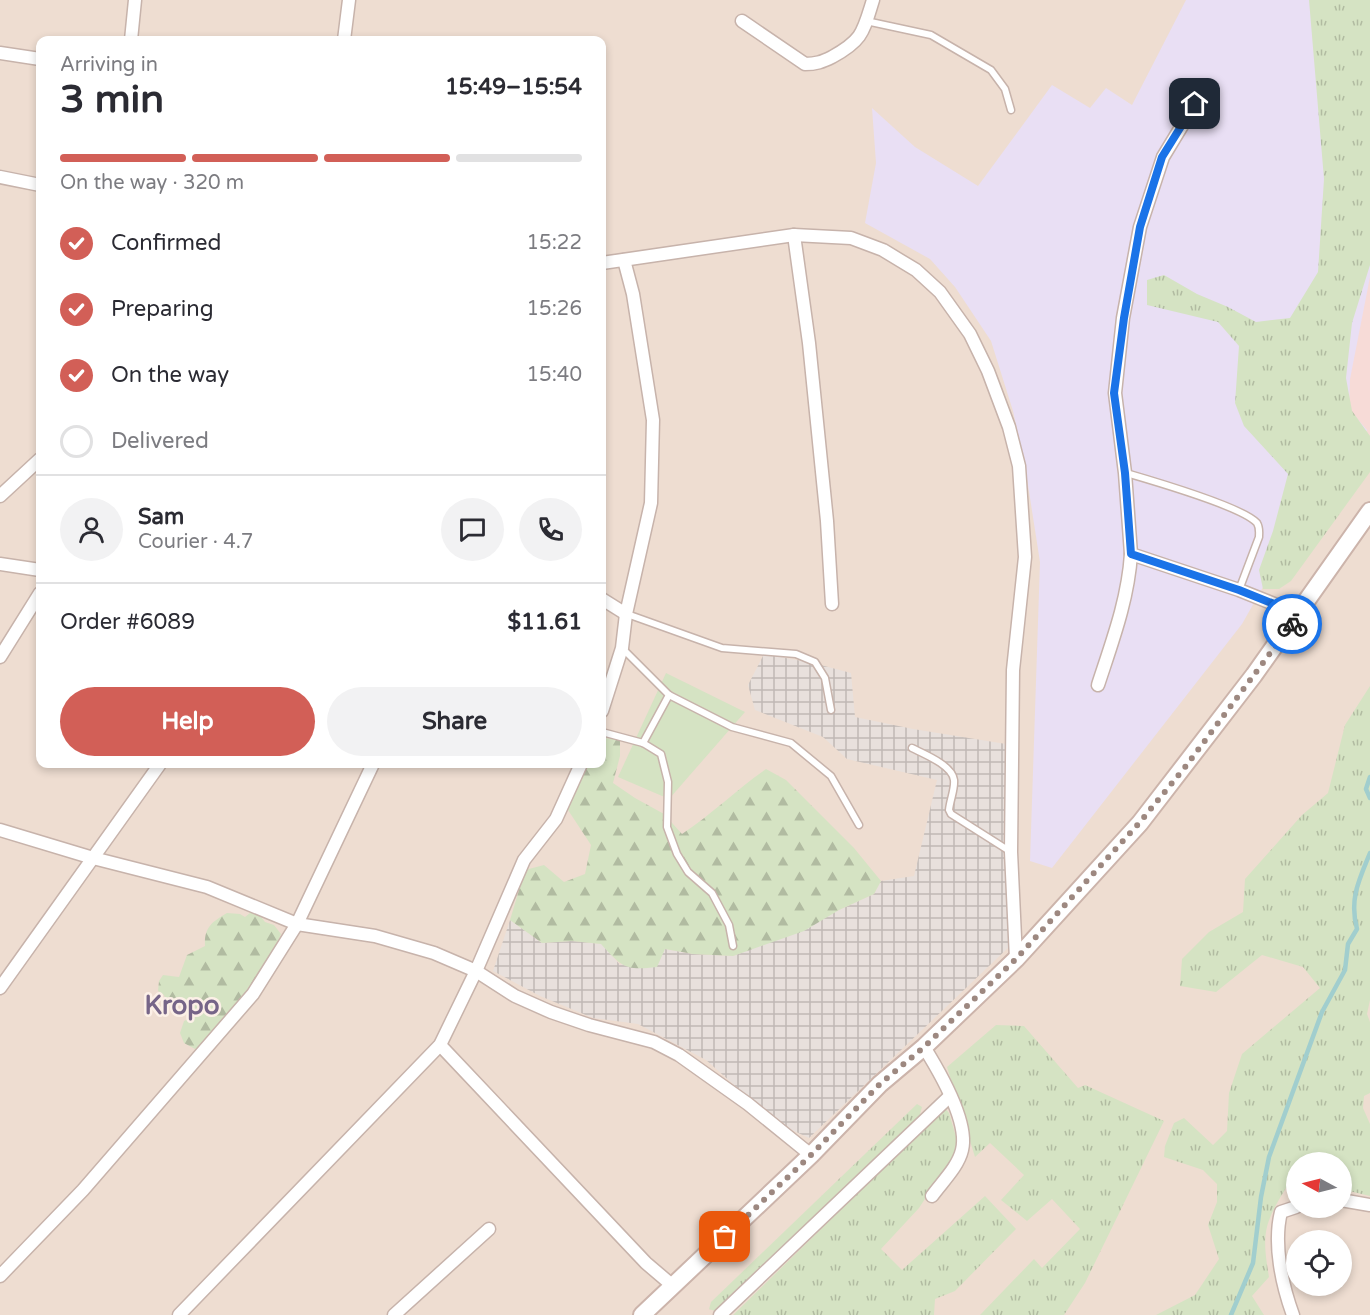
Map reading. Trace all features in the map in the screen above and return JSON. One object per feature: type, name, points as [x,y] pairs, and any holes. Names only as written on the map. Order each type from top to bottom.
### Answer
[{"type":"main road","points":[[642,1315],[811,1155],[880,1084],[924,1047],[1016,959],[1140,822],[1193,757],[1299,614],[1370,511]]},
{"type":"street","points":[[131,36],[135,0]]},
{"type":"street","points":[[344,36],[349,0]]},
{"type":"street","points":[[742,21],[805,64],[817,64],[850,47],[860,36],[873,0]]},
{"type":"street","points":[[0,53],[36,58]]},
{"type":"street","points":[[1098,685],[1123,609],[1129,579],[1131,554],[1125,473],[1114,393],[1140,227],[1162,157],[1206,86]]},
{"type":"street","points":[[0,177],[36,184]]},
{"type":"street","points":[[794,235],[809,343],[827,521],[832,604]]},
{"type":"street","points":[[606,262],[794,235],[851,238],[872,246],[916,270],[940,292],[970,334],[988,371],[1009,426],[1019,466],[1025,556],[1013,670],[1011,852],[1016,959]]},
{"type":"street","points":[[606,698],[621,648],[626,614],[651,504],[653,420],[633,294],[624,260]]},
{"type":"street","points":[[0,496],[36,463]]},
{"type":"street","points":[[1131,554],[1239,590],[1299,614]]},
{"type":"street","points":[[0,564],[36,569]]},
{"type":"street","points":[[0,657],[36,599]]},
{"type":"street","points":[[606,602],[626,614]]},
{"type":"street","points":[[0,988],[157,768]]},
{"type":"street","points":[[0,1276],[83,1190],[252,994],[297,924],[371,768]]},
{"type":"street","points":[[180,1315],[440,1046],[476,971],[524,860],[556,819],[579,768]]},
{"type":"street","points":[[0,830],[93,858],[207,887],[297,924],[375,936],[434,953],[476,971],[515,996],[551,1012],[589,1025],[654,1042],[679,1055],[748,1104],[811,1155]]},
{"type":"street","points":[[440,1046],[645,1263],[673,1286]]},
{"type":"street","points":[[924,1047],[940,1072],[964,1136],[962,1152],[955,1166],[932,1196]]},
{"type":"street","points":[[720,1315],[950,1096]]},
{"type":"street","points":[[1352,1202],[1370,1205]]},
{"type":"street","points":[[1286,1210],[1281,1212],[1278,1226],[1284,1289],[1293,1315]]},
{"type":"street","points":[[394,1315],[489,1229]]},
{"type":"lane","points":[[866,21],[931,35],[991,70],[1005,89],[1011,110]]},
{"type":"lane","points":[[1125,473],[1188,492],[1256,522],[1260,528],[1259,537],[1239,590]]},
{"type":"lane","points":[[626,614],[722,648],[795,654],[815,662],[825,678],[831,710]]},
{"type":"lane","points":[[621,648],[669,695],[732,727],[791,743],[831,776],[859,825]]},
{"type":"lane","points":[[642,743],[669,695]]},
{"type":"lane","points":[[606,733],[642,743],[661,754],[668,782],[667,827],[677,854],[688,872],[712,893],[729,925],[733,946]]},
{"type":"lane","points":[[912,748],[934,759],[952,775],[954,783],[949,810],[951,814],[1011,852]]},
{"type":"shaded area","points":[[0,0],[1370,0],[1370,1315],[0,1315]]},
{"type":"shaded area","points":[[1186,0],[1370,0],[1370,277],[1350,379],[1349,409],[1367,430],[1283,579],[1267,580],[1242,624],[1052,868],[1030,861],[1040,562],[1025,466],[1013,411],[991,341],[955,287],[930,259],[865,223],[876,163],[872,108],[915,147],[978,186],[1052,85],[1090,108],[1106,88],[1132,105]]},
{"type":"shaded area","points":[[1370,265],[1370,436],[1352,411],[1346,378]]},
{"type":"shaded area","points":[[764,654],[851,673],[855,717],[1006,744],[1011,945],[809,1138],[777,1123],[706,1060],[638,1024],[593,1018],[540,996],[493,971],[510,920],[542,943],[572,941],[602,944],[620,965],[665,949],[693,954],[733,956],[874,894],[881,881],[914,876],[937,780],[847,759],[823,737],[755,710],[748,685]]},
{"type":"green space","points":[[1309,0],[1370,0],[1370,265],[1352,323],[1346,378],[1352,411],[1370,436],[1370,472],[1291,581],[1279,589],[1263,589],[1259,570],[1273,531],[1288,474],[1244,426],[1235,403],[1239,346],[1218,322],[1147,305],[1147,280],[1164,275],[1197,294],[1256,322],[1290,318],[1318,272],[1324,179]]},
{"type":"green space","points":[[666,673],[745,712],[669,799],[618,777]]},
{"type":"green space","points":[[1370,686],[1370,1000],[1367,1014],[1370,1022],[1370,1093],[1364,1096],[1363,1108],[1370,1124],[1370,1196],[1352,1192],[1352,1152],[1286,1152],[1286,1188],[1266,1231],[1265,1251],[1269,1277],[1252,1296],[1264,1315],[1156,1315],[1195,1295],[1219,1259],[1208,1225],[1217,1202],[1217,1184],[1203,1170],[1164,1157],[1165,1146],[1174,1123],[1184,1118],[1213,1145],[1227,1131],[1229,1093],[1242,1054],[1320,988],[1303,967],[1262,955],[1216,992],[1180,986],[1182,959],[1209,932],[1243,912],[1245,879],[1302,815],[1328,793],[1345,725]]},
{"type":"green space","points":[[606,738],[620,739],[620,756],[613,783],[664,814],[682,834],[766,769],[786,780],[854,848],[881,881],[874,894],[839,910],[804,931],[733,956],[693,954],[665,949],[657,967],[631,968],[614,958],[601,944],[572,941],[542,943],[510,920],[525,870],[544,865],[564,882],[585,874],[591,845],[568,810],[580,768],[606,768]]},
{"type":"green space","points":[[227,913],[240,914],[245,917],[250,913],[258,913],[265,922],[274,925],[281,934],[273,953],[236,1005],[207,1043],[195,1049],[184,1043],[180,1033],[184,1021],[192,1017],[185,1000],[172,1006],[158,991],[159,981],[163,975],[179,977],[187,955],[205,946],[206,934],[210,926]]},
{"type":"green space","points":[[996,1025],[1024,1026],[1078,1088],[1085,1085],[1164,1121],[1085,1283],[1064,1315],[980,1315],[1034,1259],[1042,1268],[1080,1229],[1052,1199],[1027,1221],[1001,1200],[1024,1175],[990,1143],[975,1157],[947,1067]]},
{"type":"green space","points":[[917,1104],[922,1107],[918,1121],[718,1312],[709,1309],[711,1302]]},
{"type":"green space","points":[[945,1108],[949,1113],[959,1147],[919,1208],[881,1249],[902,1270],[985,1196],[1016,1229],[955,1291],[935,1299],[934,1315],[733,1315]]},
{"type":"waterway","points":[[1370,777],[1366,789],[1370,798]]},
{"type":"waterway","points":[[1231,1315],[1253,1263],[1261,1197],[1269,1157],[1322,1012],[1345,970],[1348,944],[1357,929],[1354,908],[1356,890],[1370,853]]},
{"type":"way so far","points":[[725,1237],[811,1155],[880,1084],[924,1047],[1016,959],[1140,822],[1186,766],[1292,624]]},
{"type":"district","name":"Kropo","points":[[182,1005]]},
{"type":"route","points":[[1195,104],[1162,157],[1140,227],[1124,318],[1114,393],[1125,473],[1131,554],[1239,590],[1299,614],[1292,624]]}]
